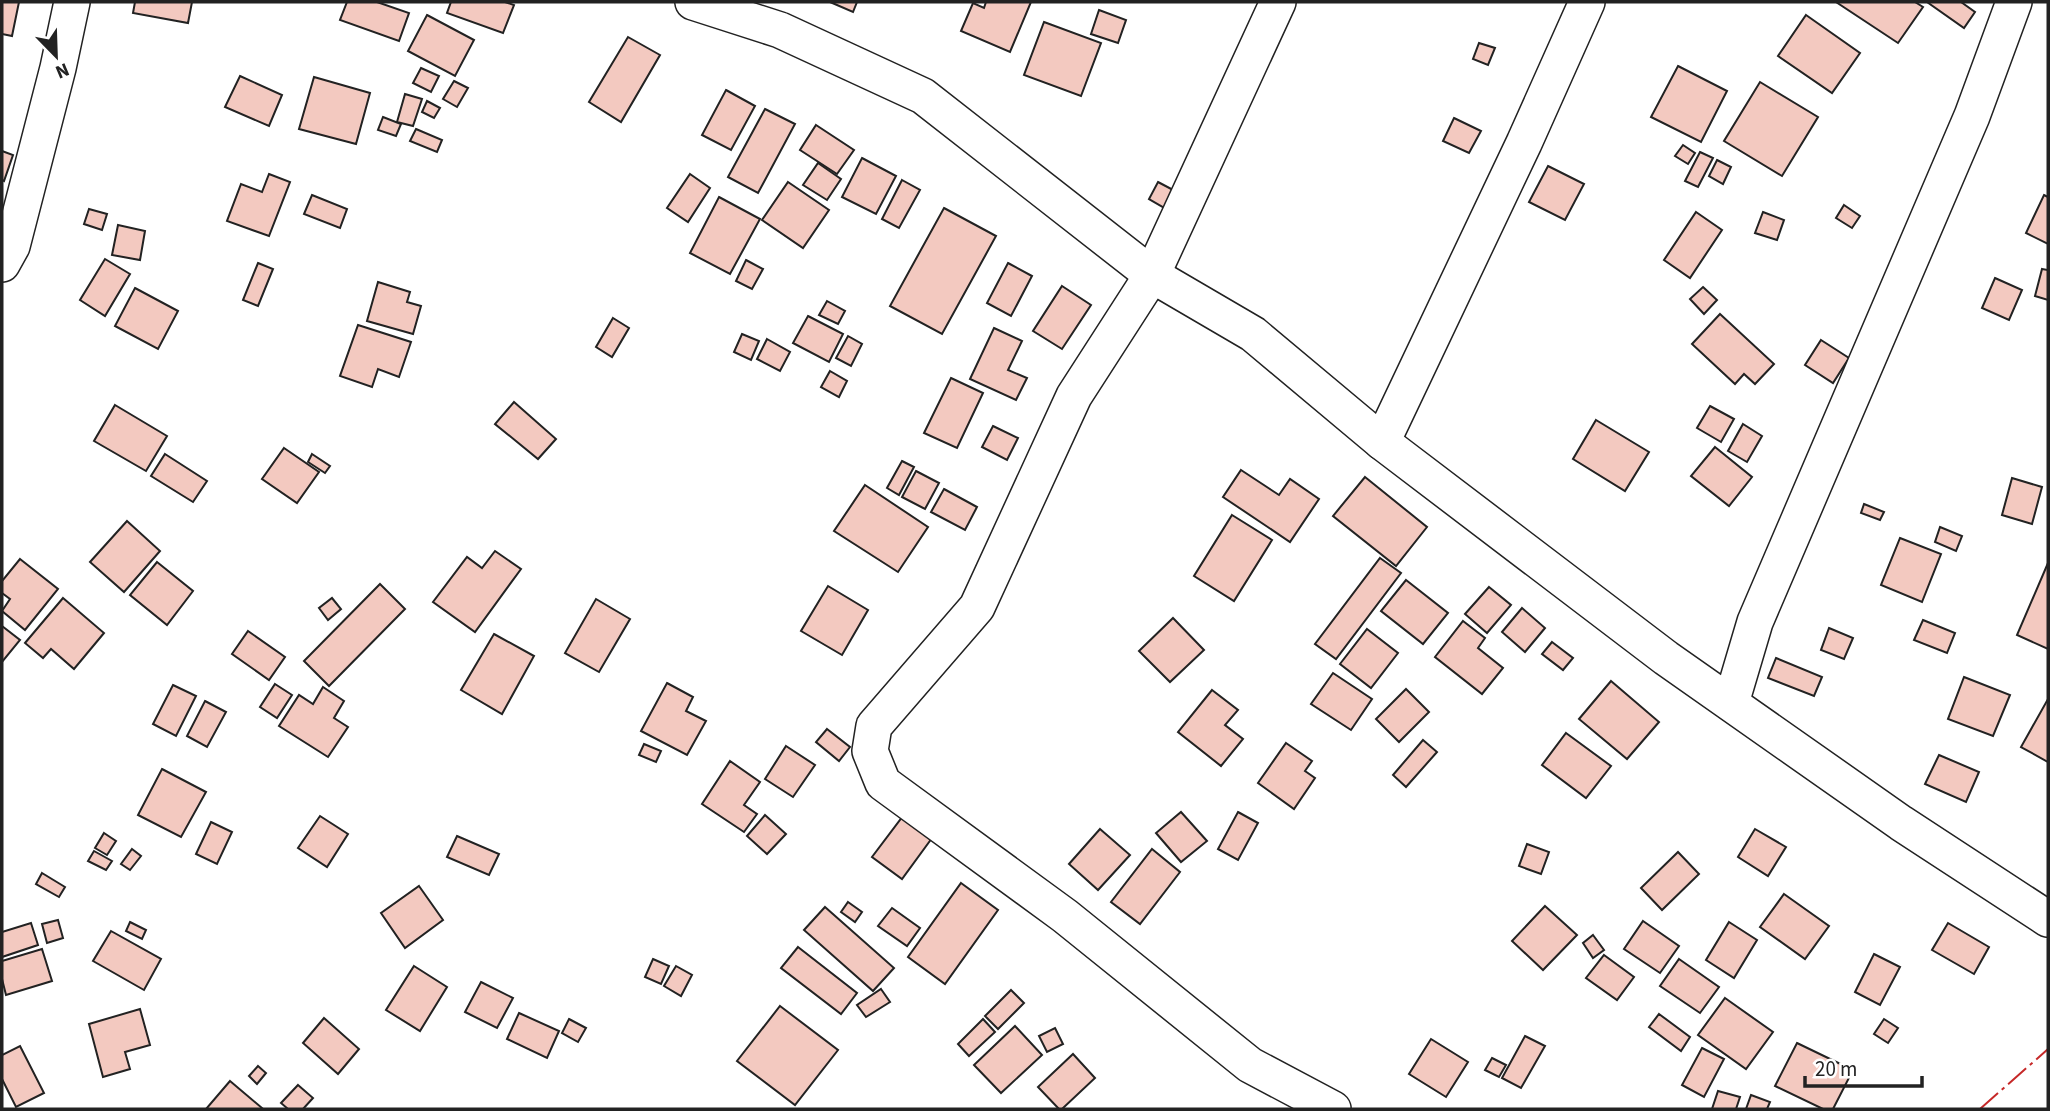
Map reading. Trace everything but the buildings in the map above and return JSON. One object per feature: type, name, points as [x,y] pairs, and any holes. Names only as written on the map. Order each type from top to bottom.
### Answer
[{"type":"street","points":[[2,264],[12,246],[58,68],[72,2]]},
{"type":"street","points":[[693,2],[783,16],[923,96],[1152,275],[1253,334],[1382,442],[1666,658],[1901,823],[2048,919]]},
{"type":"street","points":[[1278,2],[1152,275],[1073,396],[977,607],[874,726],[870,751],[883,783],[1065,916],[1250,1065],[1333,1109]]},
{"type":"street","points":[[1382,442],[1524,144],[1587,2]]},
{"type":"street","points":[[1731,702],[1755,622],[1972,116],[2014,2]]},
{"type":"power","points":[[1980,1109],[2048,1049]]}]
